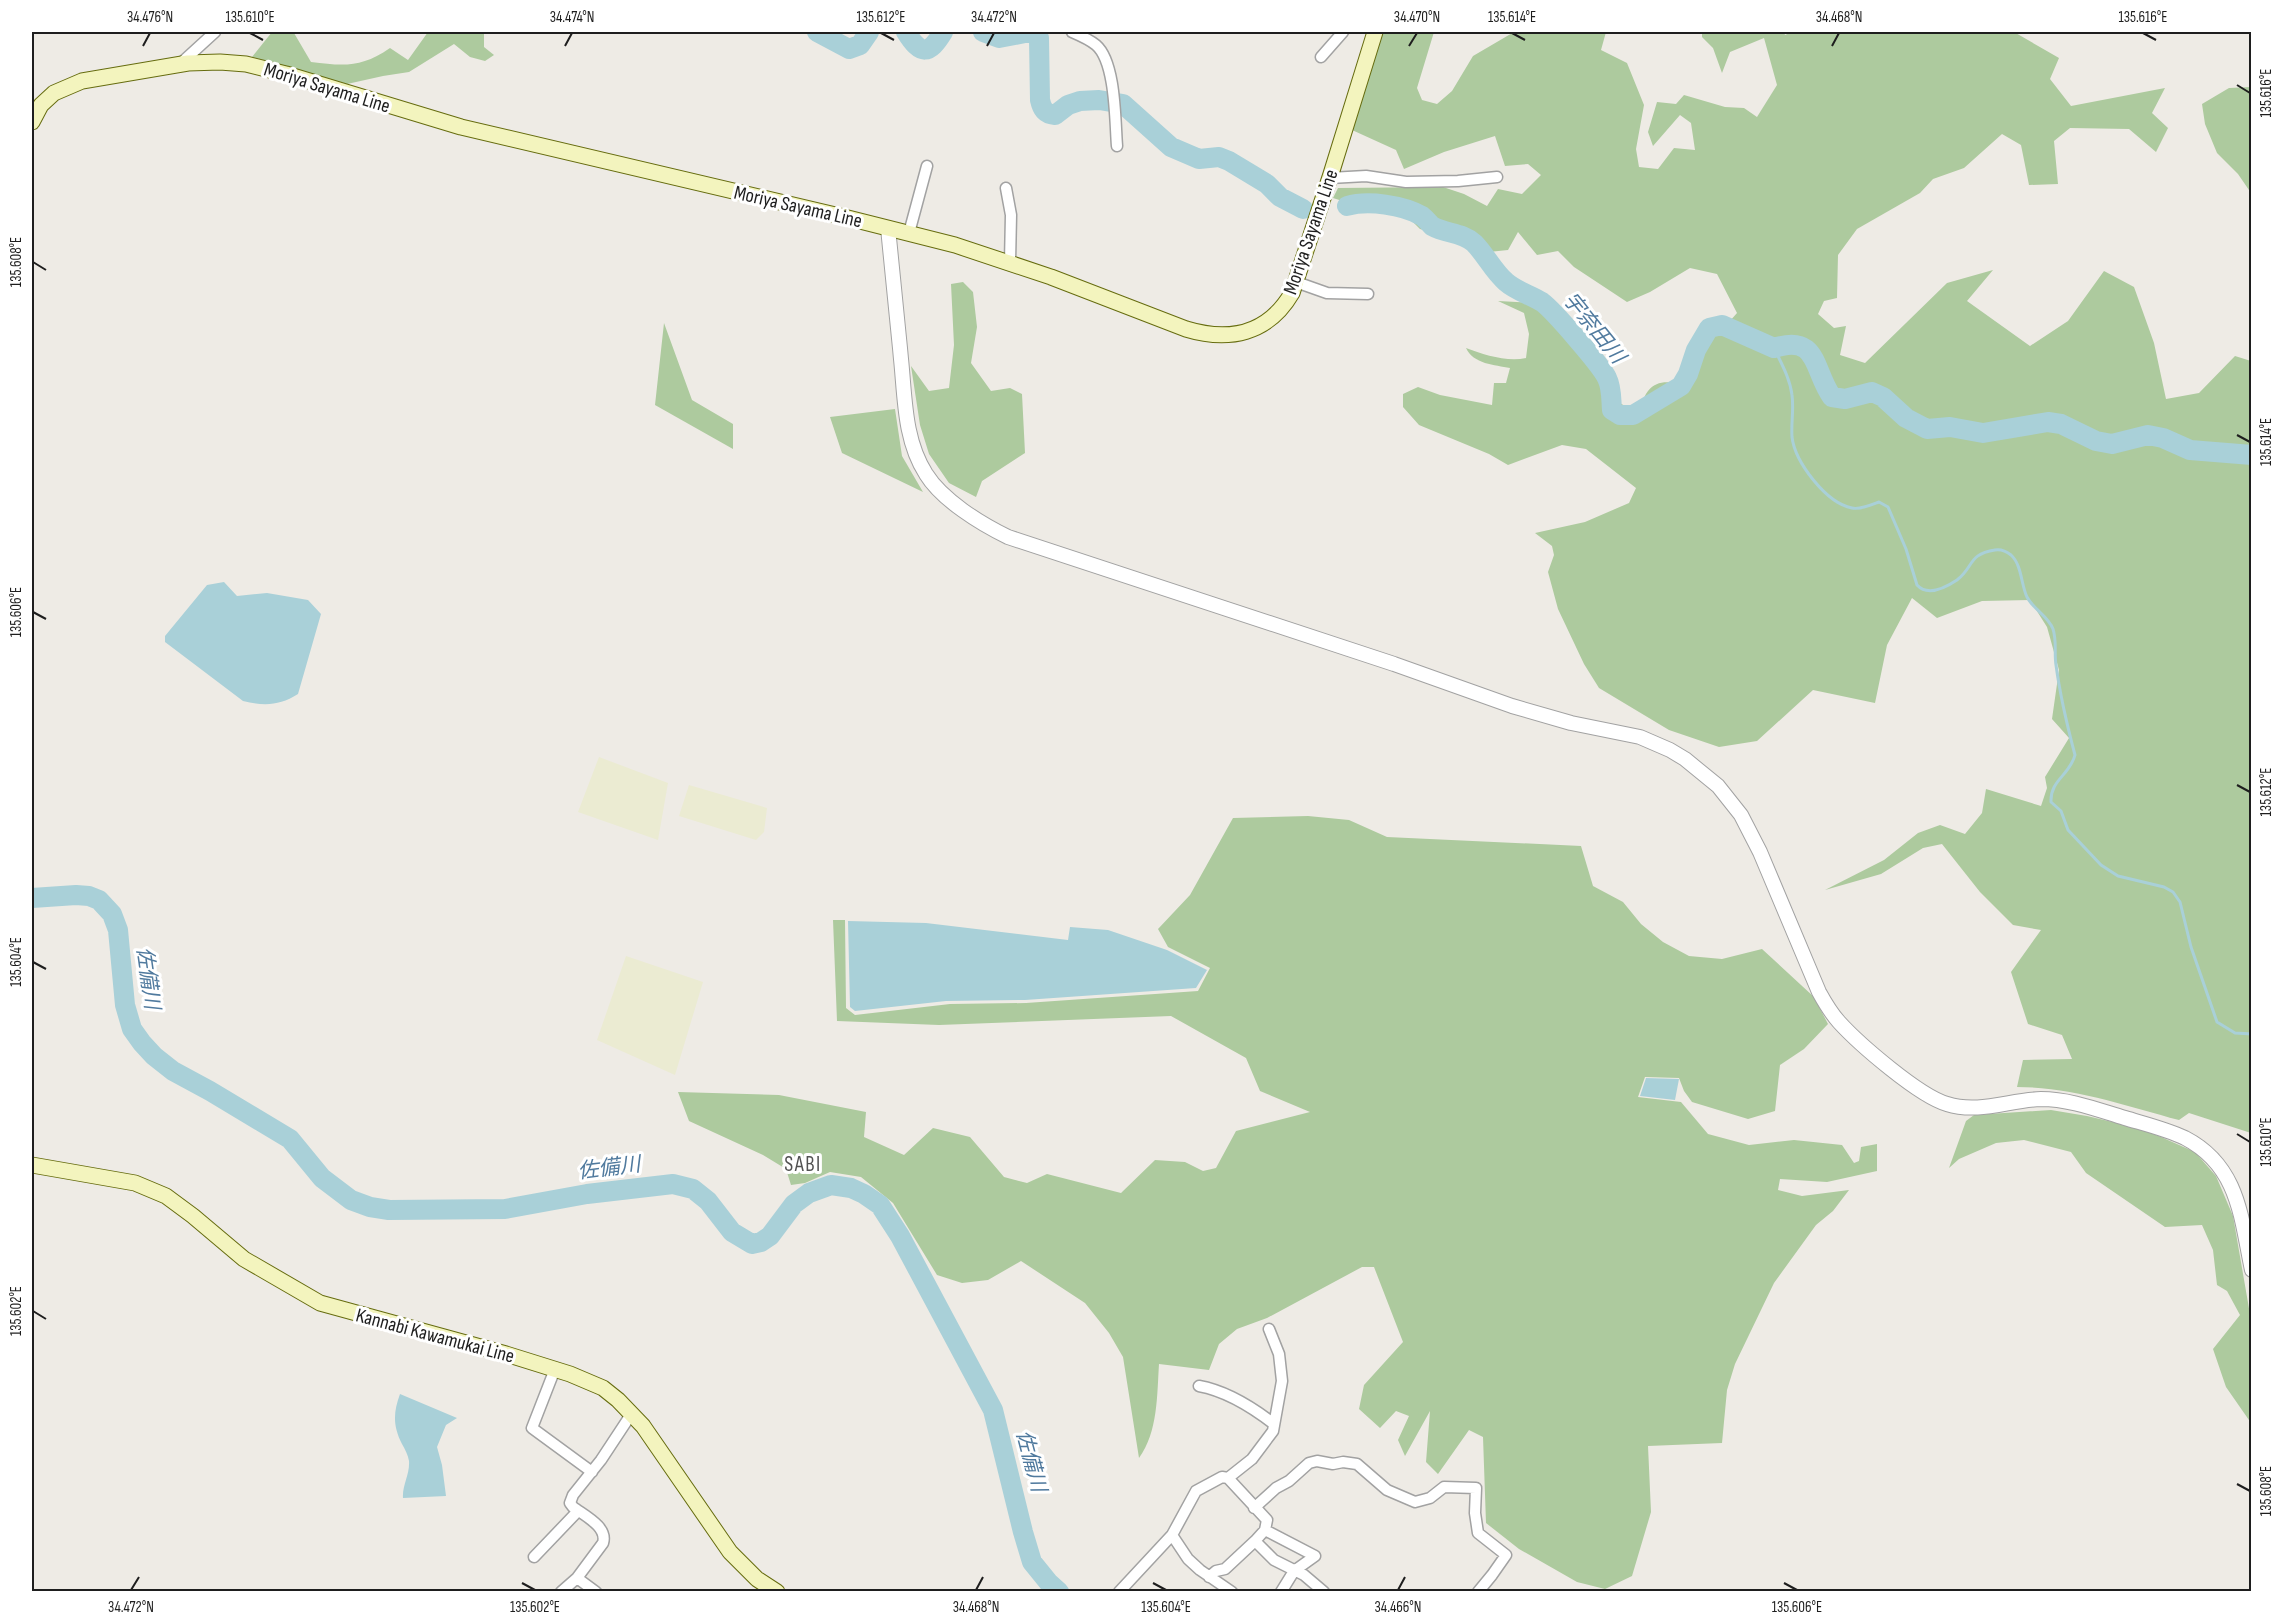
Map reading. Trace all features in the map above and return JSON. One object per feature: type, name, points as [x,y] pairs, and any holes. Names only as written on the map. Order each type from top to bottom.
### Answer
[{"type":"main road","name":"Moriya Sayama Line","points":[[32,122],[47,98],[71,84],[180,64],[220,62],[256,67],[461,127],[909,233],[1010,262],[1186,329],[1211,335],[1243,332],[1264,323],[1281,309],[1296,282],[1374,32]]},
{"type":"main road","name":"Kannabi Kawamukai Line","points":[[32,1165],[135,1184],[166,1196],[244,1259],[320,1303],[555,1370],[603,1388],[632,1413],[643,1426],[730,1552],[752,1574],[774,1591]]},
{"type":"street","points":[[180,64],[215,32]]},
{"type":"street","points":[[1071,32],[1097,45],[1103,55],[1114,103],[1117,146]]},
{"type":"street","points":[[1321,57],[1343,32]]},
{"type":"street","points":[[909,233],[927,165]]},
{"type":"street","points":[[1330,178],[1366,176],[1406,182],[1458,181],[1497,177]]},
{"type":"street","points":[[1006,188],[1011,215],[1010,262]]},
{"type":"street","points":[[888,228],[910,437],[925,473],[938,489],[988,528],[1008,537],[1394,664],[1512,706],[1571,723],[1640,737],[1670,750],[1718,786],[1741,815],[1760,852],[1819,992],[1828,1008],[1855,1038],[1910,1083],[1946,1104],[1965,1108],[1986,1108],[2040,1099],[2064,1101],[2168,1131],[2198,1146],[2222,1169],[2232,1186],[2239,1205],[2252,1270]]},
{"type":"street","points":[[1296,282],[1327,293],[1368,294]]},
{"type":"street","points":[[1228,1478],[1252,1459],[1273,1431],[1282,1381],[1279,1354],[1269,1329]]},
{"type":"street","points":[[555,1370],[532,1428],[592,1472]]},
{"type":"street","points":[[1199,1386],[1228,1394],[1274,1425]]},
{"type":"street","points":[[561,1592],[577,1578],[603,1543],[605,1536],[603,1530],[570,1503],[573,1495],[592,1472],[632,1413]]},
{"type":"street","points":[[1254,1508],[1309,1463],[1317,1461],[1357,1464],[1387,1490],[1414,1502],[1430,1498],[1444,1487],[1476,1488],[1475,1513],[1478,1533],[1506,1555],[1478,1592]]},
{"type":"street","points":[[1119,1592],[1172,1535],[1196,1491],[1222,1477],[1228,1478],[1267,1520],[1265,1530],[1255,1541],[1225,1569],[1215,1571],[1209,1577]]},
{"type":"street","points":[[534,1557],[578,1511]]},
{"type":"street","points":[[1265,1530],[1315,1556],[1294,1571],[1281,1592]]},
{"type":"street","points":[[1172,1535],[1188,1559],[1209,1577],[1232,1592]]},
{"type":"street","points":[[1255,1541],[1274,1560],[1304,1575],[1324,1592]]},
{"type":"street","points":[[577,1578],[596,1592]]},
{"type":"green space","points":[[272,32],[294,33],[311,62],[352,64],[380,55],[390,48],[408,60],[428,32],[484,32],[484,47],[494,55],[485,61],[470,57],[454,44],[409,72],[347,84],[252,57]]},
{"type":"green space","points":[[1382,32],[1434,32],[1417,88],[1422,100],[1437,104],[1452,91],[1473,56],[1514,32],[1606,32],[1601,50],[1627,63],[1644,105],[1636,149],[1639,167],[1658,169],[1674,148],[1695,150],[1691,123],[1680,115],[1653,146],[1648,132],[1657,102],[1676,104],[1684,95],[1725,107],[1744,108],[1757,117],[1777,85],[1764,38],[1730,52],[1722,73],[1713,48],[1702,37],[1702,32],[1784,32],[1785,35],[1792,32],[2014,32],[2059,58],[2050,79],[2071,106],[2165,88],[2152,113],[2168,128],[2156,152],[2129,129],[2070,128],[2054,141],[2058,184],[2029,185],[2021,145],[2002,134],[1964,168],[1933,179],[1920,193],[1857,229],[1838,255],[1837,298],[1824,301],[1818,314],[1834,328],[1846,326],[1840,355],[1865,363],[1947,283],[1993,270],[1967,301],[2030,346],[2068,321],[2104,271],[2134,287],[2154,343],[2166,399],[2199,393],[2235,356],[2251,361],[2251,1133],[2189,1113],[2179,1120],[2079,1094],[2017,1087],[2023,1060],[2072,1059],[2062,1035],[2028,1024],[2011,972],[2041,930],[2013,925],[1980,892],[1942,844],[1923,848],[1881,874],[1825,890],[1884,860],[1918,833],[1940,825],[1965,834],[1982,813],[1986,789],[2041,806],[2047,788],[2045,777],[2069,738],[2052,719],[2059,670],[2047,627],[2030,600],[1982,601],[1937,618],[1912,598],[1887,645],[1875,703],[1813,690],[1757,741],[1719,747],[1669,730],[1599,688],[1584,664],[1558,609],[1548,572],[1554,555],[1552,546],[1535,533],[1585,522],[1629,503],[1636,488],[1586,449],[1562,445],[1508,465],[1489,454],[1419,425],[1403,407],[1403,394],[1418,387],[1440,395],[1492,405],[1494,383],[1506,383],[1510,368],[1479,361],[1466,348],[1503,358],[1526,358],[1529,334],[1524,313],[1498,301],[1533,303],[1555,315],[1596,359],[1616,401],[1638,413],[1652,386],[1664,382],[1682,384],[1691,341],[1706,332],[1722,330],[1737,313],[1717,274],[1690,268],[1650,292],[1627,302],[1574,267],[1558,251],[1537,255],[1518,232],[1508,250],[1479,253],[1452,237],[1420,229],[1395,209],[1355,205],[1333,198],[1338,188],[1443,187],[1464,194],[1487,206],[1498,189],[1522,194],[1541,175],[1528,164],[1505,166],[1495,136],[1444,152],[1404,169],[1396,150],[1352,130]]},
{"type":"green space","points":[[2252,87],[2251,193],[2238,174],[2217,153],[2205,124],[2202,104],[2229,88]]},
{"type":"green space","points":[[963,282],[973,292],[977,327],[971,363],[991,391],[1010,388],[1022,394],[1025,453],[982,481],[976,497],[949,483],[929,454],[920,425],[911,366],[929,391],[949,388],[954,345],[951,284]]},
{"type":"green space","points":[[664,323],[692,400],[733,424],[733,449],[655,405]]},
{"type":"green space","points":[[895,409],[902,456],[923,492],[842,453],[830,417]]},
{"type":"green space","points":[[599,757],[668,783],[658,840],[578,812]]},
{"type":"green space","points":[[689,785],[767,808],[764,832],[756,840],[679,816]]},
{"type":"green space","points":[[1308,816],[1349,820],[1387,837],[1581,846],[1593,886],[1623,902],[1641,924],[1663,942],[1689,956],[1722,959],[1762,949],[1814,997],[1828,1024],[1804,1049],[1780,1065],[1775,1111],[1748,1119],[1692,1102],[1679,1078],[1645,1077],[1638,1097],[1681,1102],[1708,1134],[1749,1145],[1794,1140],[1842,1145],[1854,1163],[1859,1161],[1861,1147],[1877,1144],[1877,1171],[1827,1182],[1780,1179],[1778,1190],[1802,1196],[1849,1190],[1833,1211],[1816,1225],[1774,1283],[1735,1364],[1727,1390],[1722,1443],[1648,1446],[1651,1512],[1632,1576],[1605,1589],[1577,1582],[1519,1549],[1486,1523],[1483,1437],[1469,1430],[1438,1474],[1426,1462],[1430,1411],[1405,1456],[1398,1440],[1409,1416],[1396,1411],[1380,1428],[1359,1409],[1364,1385],[1403,1342],[1374,1267],[1362,1267],[1267,1318],[1237,1329],[1219,1344],[1209,1370],[1159,1364],[1153,1425],[1150,1437],[1139,1458],[1123,1357],[1109,1333],[1085,1303],[1021,1261],[988,1280],[962,1283],[937,1275],[893,1203],[861,1177],[830,1172],[805,1183],[791,1185],[786,1169],[763,1155],[689,1121],[678,1092],[779,1095],[866,1112],[864,1137],[904,1155],[933,1128],[970,1137],[1004,1177],[1027,1183],[1047,1174],[1121,1193],[1155,1160],[1185,1162],[1203,1171],[1216,1168],[1236,1131],[1310,1112],[1260,1091],[1246,1058],[1171,1016],[939,1025],[837,1021],[833,920],[845,920],[846,1008],[855,1015],[950,1004],[1026,1003],[1198,991],[1210,968],[1168,947],[1158,929],[1190,895],[1233,818]]},
{"type":"green space","points":[[626,956],[703,982],[675,1075],[597,1040]]},
{"type":"green space","points":[[2051,1110],[2138,1128],[2161,1137],[2195,1152],[2216,1176],[2233,1216],[2251,1320],[2251,1423],[2226,1387],[2213,1349],[2240,1315],[2227,1291],[2217,1285],[2213,1250],[2202,1225],[2165,1227],[2086,1173],[2071,1152],[2024,1140],[1996,1143],[1959,1159],[1949,1168],[1966,1121],[1974,1115]]},
{"type":"water","points":[[224,582],[237,596],[267,593],[308,600],[321,614],[298,694],[271,704],[243,701],[165,642],[165,636],[207,585]]},
{"type":"water","points":[[848,921],[926,923],[1068,940],[1070,927],[1108,930],[1167,950],[1207,970],[1196,988],[1025,1000],[946,1001],[855,1011],[850,1007]]},
{"type":"water","points":[[1646,1078],[1679,1079],[1675,1100],[1640,1096]]},
{"type":"water","points":[[400,1394],[457,1418],[446,1425],[437,1447],[446,1496],[403,1498],[409,1461],[396,1425],[395,1413]]},
{"type":"waterway","name":"宇奈田川","points":[[817,32],[849,49],[860,45],[869,32]]},
{"type":"waterway","name":"宇奈田川","points":[[906,32],[916,45],[925,50],[933,45],[943,32]]},
{"type":"waterway","name":"宇奈田川","points":[[983,32],[999,38],[1030,32]]},
{"type":"waterway","name":"宇奈田川","points":[[1032,32],[1039,38],[1040,100],[1046,112],[1055,115],[1068,105],[1080,101],[1099,100],[1123,104],[1171,147],[1199,159],[1219,157],[1229,161],[1267,184],[1280,197],[1303,209]]},
{"type":"waterway","name":"宇奈田川","points":[[1347,206],[1365,203],[1395,206],[1422,216],[1432,226],[1469,239],[1506,282],[1542,302],[1576,338],[1607,378],[1611,390],[1612,410],[1620,415],[1633,415],[1681,386],[1688,374],[1696,350],[1709,328],[1722,325],[1774,348],[1789,345],[1807,350],[1813,357],[1832,397],[1845,399],[1872,392],[1883,397],[1906,418],[1927,429],[1950,427],[1983,433],[2048,422],[2061,424],[2096,441],[2112,444],[2148,435],[2163,438],[2190,450],[2252,455]]},
{"type":"waterway","points":[[1774,348],[1791,389],[1792,437],[1794,447],[1805,469],[1822,490],[1842,505],[1858,508],[1879,502],[1888,507],[1906,549],[1917,585],[1921,589],[1931,591],[1947,586],[1957,580],[1976,558],[1986,552],[2001,550],[2015,559],[2027,597],[2053,629],[2055,660],[2075,755],[2069,768],[2054,788],[2051,802],[2061,811],[2068,830],[2101,865],[2118,876],[2164,887],[2173,892],[2180,902],[2191,947],[2217,1022],[2235,1033],[2252,1034]]},
{"type":"waterway","name":"佐備川","points":[[32,898],[76,895],[99,900],[112,914],[118,930],[125,1005],[132,1029],[142,1043],[173,1071],[290,1139],[322,1178],[351,1200],[370,1207],[389,1210],[505,1209],[587,1194],[673,1184],[693,1189],[708,1201],[732,1232],[752,1244],[761,1242],[770,1236],[794,1204],[809,1193],[831,1185],[851,1188],[864,1194],[880,1205],[900,1236],[993,1410],[1032,1562],[1059,1592]]},
{"type":"district","name":"SABI","points":[[803,1164]]}]
